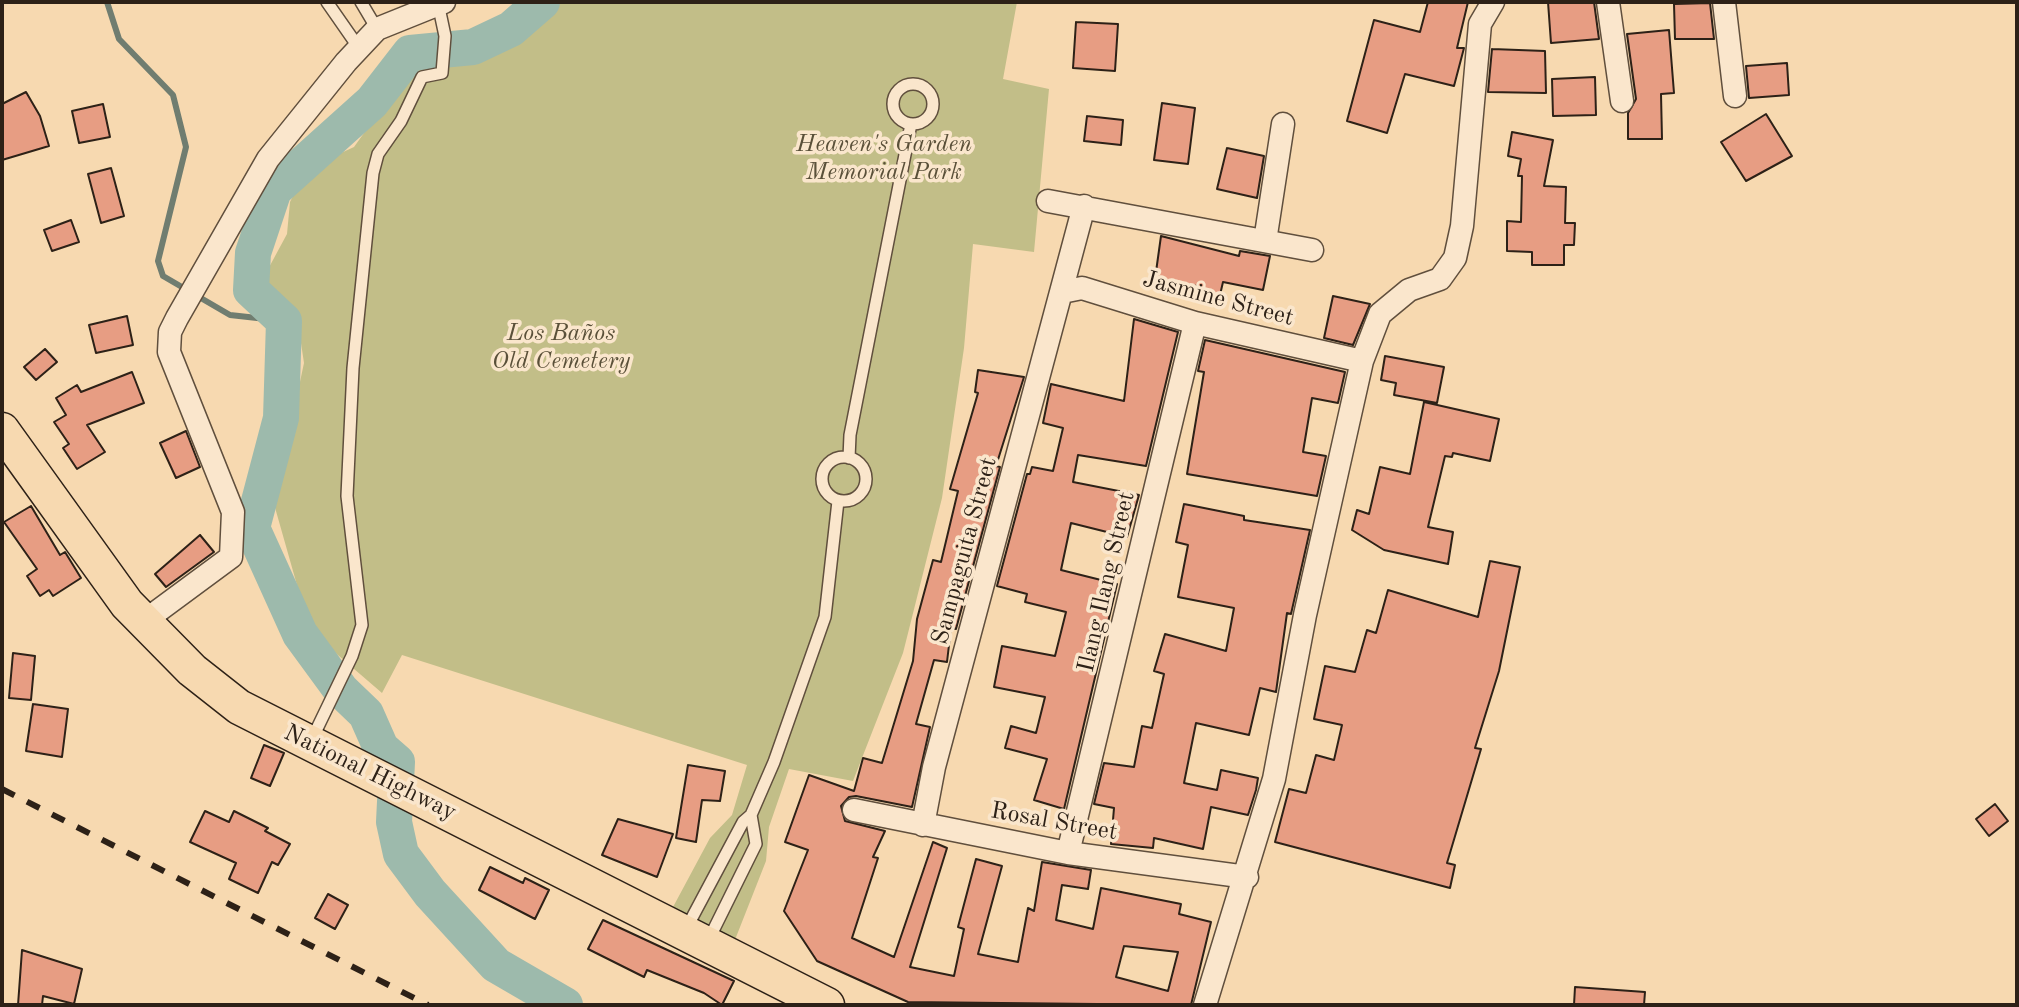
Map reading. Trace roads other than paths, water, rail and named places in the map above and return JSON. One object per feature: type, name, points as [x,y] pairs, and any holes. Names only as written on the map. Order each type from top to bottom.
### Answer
[{"type":"main road","name":"National Highway","points":[[2,430],[143,622],[192,670],[239,707],[827,1005]]},
{"type":"street","points":[[1205,1005],[1247,877],[1274,779],[1305,615],[1362,361],[1380,314],[1409,290],[1440,279],[1455,258],[1462,226],[1480,24],[1493,2]]},
{"type":"street","points":[[1608,2],[1622,101]]},
{"type":"street","points":[[1724,2],[1735,96]]},
{"type":"street","points":[[143,622],[231,557],[233,512],[169,352],[170,332],[268,159],[359,48],[377,29],[440,3]]},
{"type":"street","points":[[1265,241],[1283,124]]},
{"type":"street","points":[[1048,201],[1312,250]]},
{"type":"street","name":"Sampaguita Street","points":[[923,825],[934,767],[1084,206]]},
{"type":"street","name":"Jasmine Street","points":[[1062,292],[1082,288],[1195,323],[1362,361]]},
{"type":"street","name":"Ilang Ilang Street","points":[[1068,853],[1195,323]]},
{"type":"street","name":"Rosal Street","points":[[854,810],[1068,853],[1247,877]]},
{"type":"lane","points":[[327,2],[359,48]]},
{"type":"lane","points":[[361,2],[377,29]]},
{"type":"lane","points":[[309,744],[339,684],[362,625],[347,496],[353,368],[373,173],[378,154],[401,121],[422,77],[442,73],[445,36],[440,3]]},
{"type":"lane","points":[[849,458],[850,435],[911,124]]},
{"type":"lane","points":[[849,458],[861,465],[865,485],[852,500],[838,501],[825,492],[823,470],[834,459],[849,458]]},
{"type":"lane","points":[[696,938],[743,822],[751,815],[774,762],[825,617],[838,501]]},
{"type":"lane","points":[[696,938],[756,844],[751,815]]},
{"type":"waterway","points":[[107,2],[119,39],[173,95],[186,147],[158,261],[163,276],[230,315],[284,321]]},
{"type":"waterway","points":[[542,2],[511,29],[473,47],[410,53],[372,102],[274,190],[253,253],[251,290],[284,321],[281,418],[252,528],[300,634],[341,690],[366,714],[381,748],[397,762],[394,822],[401,854],[430,893],[496,965],[565,1005]]},
{"type":"railway","points":[[2,789],[428,1005]]},
{"type":"park label","name":"Heaven's Garden Memorial Park","points":[[884,159]]},
{"type":"park label","name":"Los Baños Old Cemetery","points":[[561,348]]}]
